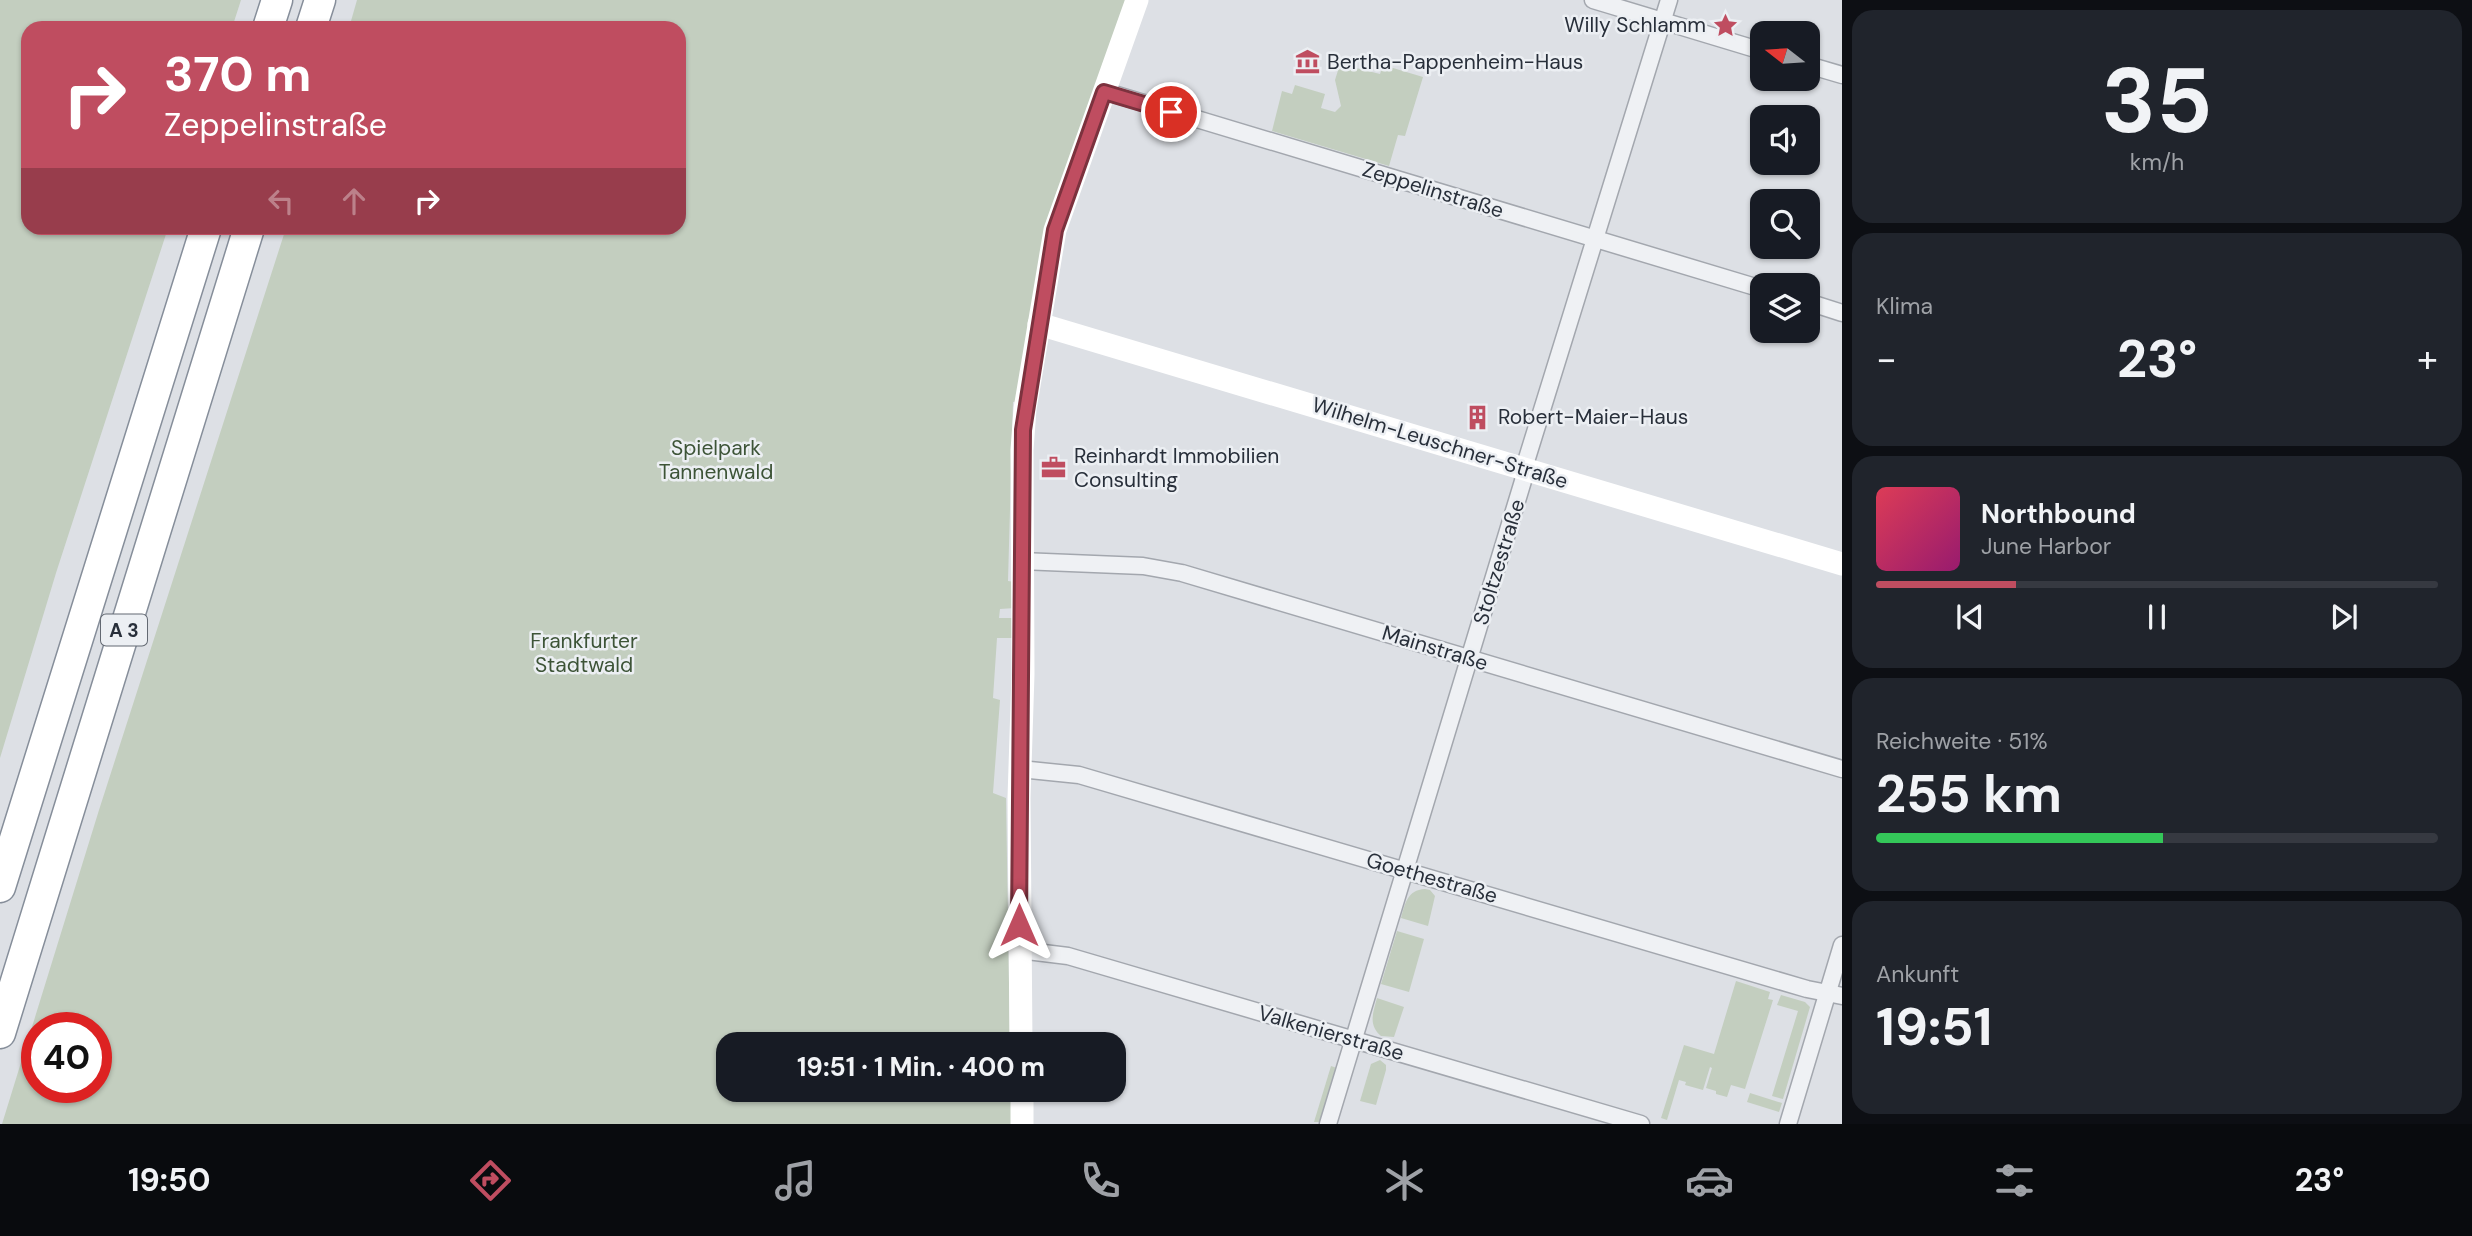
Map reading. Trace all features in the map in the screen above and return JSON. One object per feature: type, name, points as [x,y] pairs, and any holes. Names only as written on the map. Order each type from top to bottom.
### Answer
[{"type":"highway","points":[[270,21],[277,0]]},
{"type":"highway","points":[[313,21],[320,0]]},
{"type":"highway","name":"A 3","points":[[0,887],[204,235]]},
{"type":"highway","name":"A 3","points":[[0,1033],[247,235]]},
{"type":"street","points":[[1021,1032],[1023,430],[1055,230],[1137,0]]},
{"type":"street","points":[[1593,0],[1750,47]]},
{"type":"street","name":"Stoltzestraße","points":[[1328,1124],[1523,481],[1524,468],[1669,0]]},
{"type":"street","points":[[1820,69],[1842,75]]},
{"type":"street","name":"Zeppelinstraße","points":[[1104,92],[1750,285]]},
{"type":"street","points":[[1820,306],[1842,313]]},
{"type":"street","name":"Wilhelm-Leuschner-Straße","points":[[1039,324],[1842,564]]},
{"type":"street","name":"Mainstraße","points":[[1021,561],[1160,568],[1842,769]]},
{"type":"street","name":"Goethestraße","points":[[1020,769],[1079,775],[1835,995]]},
{"type":"street","points":[[1788,1124],[1835,995],[1842,945]]},
{"type":"street","name":"Valkenierstraße","points":[[1019,950],[1068,956],[1641,1124]]},
{"type":"street","points":[[1022,1102],[1022,1124]]},
{"type":"green space","points":[[0,0],[241,0],[234,21],[21,21],[21,235],[166,235],[56,573],[0,758]]},
{"type":"green space","name":"Frankfurter Stadtwald","points":[[357,0],[1128,0],[1018,401],[1013,402],[1008,581],[1015,582],[1015,608],[1000,609],[999,618],[1015,618],[1016,638],[997,638],[993,698],[1000,700],[993,793],[1006,798],[1010,1032],[716,1032],[716,1102],[1011,1102],[1011,1124],[2,1124],[21,1062],[21,1103],[112,1103],[112,1012],[37,1012],[284,235],[686,235],[686,21],[351,21]]},
{"type":"green space","points":[[1340,64],[1380,74],[1383,65],[1423,77],[1405,136],[1398,135],[1389,166],[1272,131],[1282,91],[1292,94],[1295,85],[1325,94],[1321,108],[1335,112],[1341,106],[1335,80]]},
{"type":"green space","points":[[1425,889],[1435,896],[1428,926],[1401,918],[1411,895]]},
{"type":"green space","points":[[1397,931],[1424,939],[1409,992],[1381,984]]},
{"type":"green space","points":[[1736,981],[1770,992],[1768,999],[1773,1000],[1745,1089],[1731,1085],[1727,1097],[1706,1088],[1712,1068],[1710,1067],[1703,1090],[1685,1085],[1686,1082],[1679,1080],[1667,1120],[1661,1118],[1684,1045],[1714,1054]]},
{"type":"green space","points":[[1781,995],[1805,1002],[1810,1007],[1783,1099],[1772,1096],[1798,1011],[1777,1005]]},
{"type":"green space","points":[[1377,998],[1404,1007],[1394,1037],[1381,1036],[1374,1028]]},
{"type":"green space","points":[[1380,1060],[1386,1065],[1386,1070],[1376,1105],[1360,1101],[1371,1064]]},
{"type":"green space","points":[[1331,1066],[1337,1068],[1321,1122],[1314,1122]]},
{"type":"green space","points":[[1750,1093],[1782,1103],[1779,1112],[1747,1102]]},
{"type":"place","name":"Willy Schlamm","points":[[1726,25]]},
{"type":"place","name":"Bertha-Pappenheim-Haus","points":[[1307,62]]},
{"type":"place","name":"Robert-Maier-Haus","points":[[1478,417]]},
{"type":"place","name":"Reinhardt Immobilien Consulting","points":[[1054,468]]},
{"type":"route","points":[[1019,925],[1023,674],[1022,450],[1025,409],[1051,249],[1061,209],[1104,92],[1171,112]]},
{"type":"park label","name":"Spielpark Tannenwald","points":[[716,460]]}]
